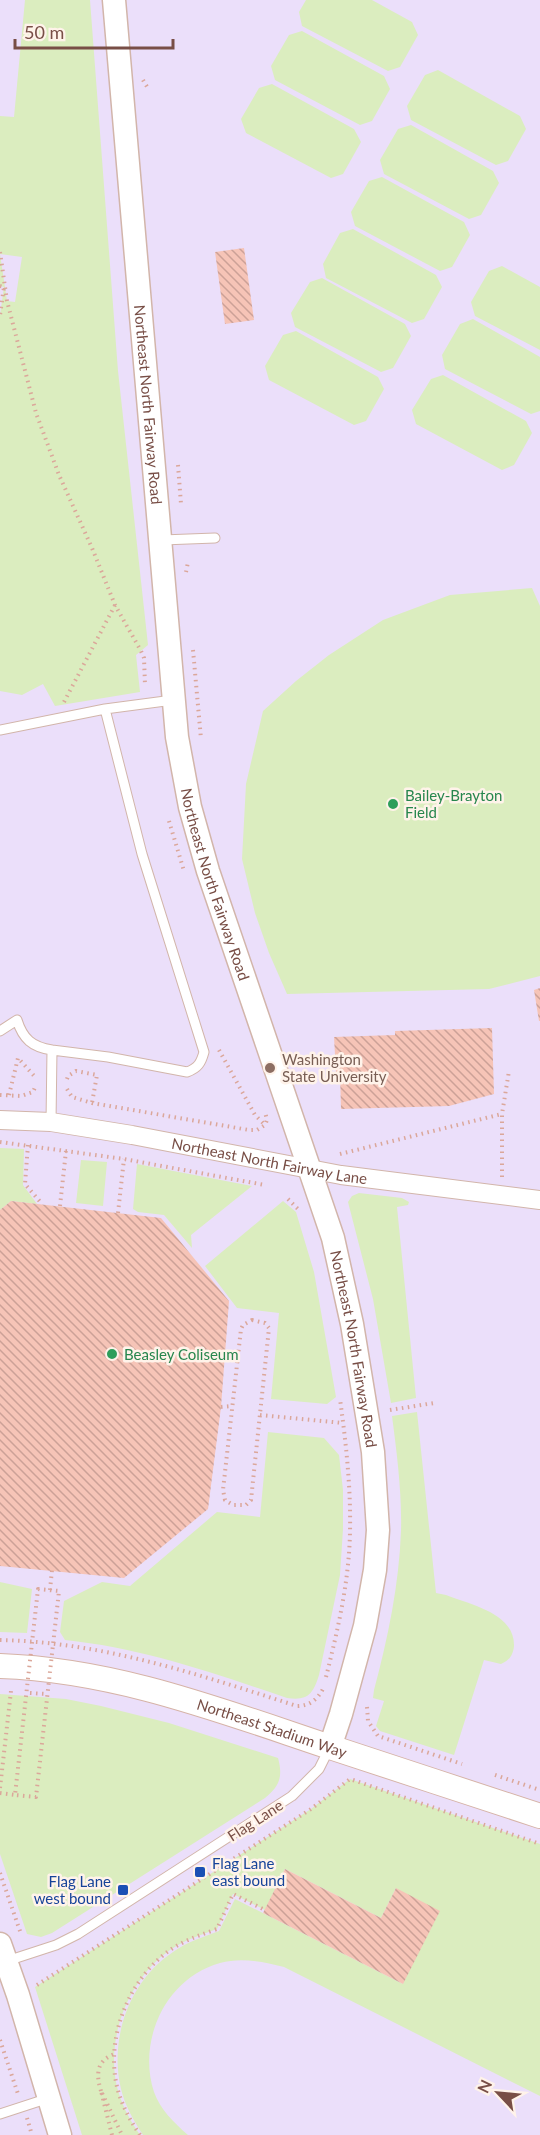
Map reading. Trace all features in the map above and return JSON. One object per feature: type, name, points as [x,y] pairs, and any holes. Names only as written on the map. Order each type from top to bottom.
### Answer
[{"type":"main road","name":"Northeast Stadium Way","points":[[0,1666],[75,1673],[157,1690],[325,1758],[540,1816]]},
{"type":"street","name":"Northeast North Fairway Road","points":[[114,0],[162,540],[173,700],[190,807],[208,871],[333,1238],[352,1324],[373,1452],[378,1530],[375,1570],[365,1626],[341,1714],[325,1758]]},
{"type":"street","name":"Northeast North Fairway Lane","points":[[0,1120],[51,1122],[341,1175],[540,1200]]},
{"type":"street","points":[[11,1954],[60,2135]]},
{"type":"lane","points":[[162,540],[214,538]]},
{"type":"lane","points":[[0,730],[105,709],[173,700]]},
{"type":"lane","points":[[0,1031],[17,1020],[21,1033],[28,1042],[39,1048],[108,1057],[187,1072],[194,1070],[200,1064],[204,1052],[142,854],[105,709]]},
{"type":"lane","points":[[51,1122],[52,1050]]},
{"type":"lane","name":"Flag Lane","points":[[11,1954],[56,1945],[88,1928],[292,1797],[303,1787],[325,1758]]},
{"type":"lane","points":[[0,2114],[49,2098]]},
{"type":"path","points":[[0,252],[2,286],[0,315]]},
{"type":"path","points":[[2,286],[36,412],[59,475],[115,605],[144,658],[145,685]]},
{"type":"path","points":[[62,705],[115,605]]},
{"type":"path","points":[[214,1042],[255,1114],[265,1125]]},
{"type":"path","points":[[0,1095],[9,1095],[27,1095],[33,1092],[37,1079],[18,1058],[9,1095]]},
{"type":"path","points":[[491,1179],[502,1180],[502,1114],[508,1071]]},
{"type":"path","points":[[338,1159],[333,1156],[502,1114]]},
{"type":"path","points":[[0,1142],[124,1159],[265,1185]]},
{"type":"path","points":[[28,1145],[25,1184],[42,1204]]},
{"type":"path","points":[[60,1206],[66,1151]]},
{"type":"path","points":[[118,1213],[124,1159]]},
{"type":"path","points":[[288,1199],[298,1207],[303,1216]]},
{"type":"path","points":[[252,1320],[266,1323],[269,1328],[260,1415],[251,1500],[246,1505],[233,1505],[225,1500],[223,1490],[241,1329],[243,1325],[252,1320]]},
{"type":"path","points":[[0,1640],[66,1646],[136,1658],[173,1667],[297,1706],[310,1703],[320,1695],[323,1689],[340,1621],[348,1571],[350,1491],[339,1390]]},
{"type":"path","points":[[390,1410],[434,1403]]},
{"type":"path","points":[[220,1407],[232,1406]]},
{"type":"path","points":[[260,1415],[343,1423]]},
{"type":"path","points":[[50,1590],[52,1570]]},
{"type":"path","points":[[0,1793],[15,1795],[36,1797],[59,1591],[38,1589],[15,1795]]},
{"type":"path","points":[[0,1690],[51,1695]]},
{"type":"path","points":[[0,1788],[11,1691]]},
{"type":"path","points":[[325,1758],[350,1779],[540,1844]]},
{"type":"path","points":[[0,1873],[11,1954],[35,1987],[311,1809],[350,1779]]},
{"type":"path","points":[[140,2135],[128,2116],[118,2092],[115,2054],[122,2013],[135,1988],[150,1968],[169,1950],[217,1929],[233,1894],[265,1910]]},
{"type":"path","points":[[0,2040],[32,2135]]},
{"type":"path","points":[[112,2135],[97,2076],[102,2061],[115,2054]]},
{"type":"path","points":[[101,2091],[122,2135]]},
{"type":"shaded area","name":"Washington State University","points":[[0,0],[540,0],[540,2135],[0,2135]]},
{"type":"green space","points":[[25,0],[90,0],[118,371],[148,645],[136,655],[140,692],[55,706],[43,684],[22,695],[0,691],[0,315],[4,287],[0,286],[0,254],[0,116],[14,117]],"holes":[[[0,254],[22,257],[15,302],[7,301]]]},
{"type":"green space","points":[[306,0],[372,0],[412,22],[418,35],[400,67],[388,71],[302,26],[299,12]]},
{"type":"green space","points":[[302,31],[384,76],[390,89],[372,121],[360,125],[275,80],[271,66],[289,35]]},
{"type":"green space","points":[[438,70],[520,116],[526,129],[508,161],[496,165],[411,120],[407,106],[425,75]]},
{"type":"green space","points":[[272,84],[354,129],[361,142],[343,174],[331,178],[246,133],[241,119],[259,88]]},
{"type":"green space","points":[[411,125],[493,171],[499,183],[481,215],[469,219],[384,174],[380,160],[398,129]]},
{"type":"green space","points":[[382,177],[464,222],[470,235],[452,267],[440,271],[355,226],[351,212],[369,181]]},
{"type":"green space","points":[[353,229],[436,275],[442,287],[424,319],[412,323],[326,278],[323,264],[340,233]]},
{"type":"green space","points":[[502,266],[540,287],[540,350],[475,316],[471,302],[489,271]]},
{"type":"green space","points":[[322,278],[405,324],[411,336],[393,368],[381,372],[295,327],[291,313],[310,282]]},
{"type":"green space","points":[[473,319],[540,357],[540,411],[531,414],[445,369],[442,355],[460,324]]},
{"type":"green space","points":[[296,331],[378,377],[384,389],[366,421],[354,425],[269,380],[265,366],[283,335]]},
{"type":"green space","points":[[443,375],[526,421],[532,433],[514,465],[502,470],[416,424],[412,410],[431,379]]},
{"type":"green space","name":"Bailey-Brayton Field","points":[[532,588],[540,606],[540,976],[489,989],[287,994],[255,913],[242,859],[246,784],[263,711],[329,655],[383,620],[450,595]]},
{"type":"green space","points":[[0,1148],[24,1149],[23,1185],[37,1204],[11,1201],[0,1210]]},
{"type":"green space","points":[[81,1160],[107,1162],[103,1206],[76,1203]]},
{"type":"green space","points":[[137,1164],[252,1186],[191,1235],[192,1248],[164,1215],[138,1212],[133,1209]]},
{"type":"green space","points":[[359,1193],[402,1198],[409,1202],[408,1205],[397,1207],[416,1398],[391,1403],[373,1299],[348,1202],[352,1196]]},
{"type":"green space","points":[[283,1201],[296,1212],[314,1272],[336,1397],[327,1404],[271,1399],[279,1313],[237,1308],[205,1266]]},
{"type":"green space","points":[[417,1412],[436,1593],[479,1607],[500,1618],[512,1635],[514,1646],[511,1657],[501,1664],[484,1660],[454,1755],[380,1731],[376,1726],[384,1701],[373,1698],[374,1690],[392,1611],[401,1531],[400,1488],[392,1416]]},
{"type":"green space","points":[[268,1432],[324,1438],[339,1455],[343,1490],[340,1575],[319,1675],[309,1695],[294,1699],[287,1698],[150,1655],[65,1640],[60,1632],[64,1601],[102,1582],[130,1586],[217,1512],[260,1517]]},
{"type":"green space","points":[[0,1582],[32,1589],[27,1633],[0,1632]]},
{"type":"green space","points":[[0,1694],[66,1699],[169,1723],[278,1758],[279,1780],[265,1798],[52,1933],[41,1937],[27,1934],[0,1854]]},
{"type":"green space","points":[[350,1779],[540,1844],[540,2096],[284,1967],[236,1960],[220,1963],[201,1971],[185,1982],[160,2014],[153,2032],[150,2052],[150,2072],[154,2092],[168,2115],[188,2135],[143,2135],[125,2101],[118,2070],[118,2051],[126,2013],[134,1995],[158,1964],[184,1945],[219,1931],[235,1899],[403,1984],[396,1888],[381,1918],[285,1869],[265,1910],[233,1894],[217,1929],[170,1950],[142,1978],[122,2014],[114,2054],[119,2094],[140,2135],[82,2135],[35,1987],[311,1809]]},
{"type":"building","points":[[244,248],[254,320],[225,324],[215,252]]},
{"type":"building","points":[[540,988],[540,1021],[539,1021],[534,990]]},
{"type":"building","points":[[492,1028],[494,1094],[449,1106],[341,1109],[340,1073],[336,1073],[334,1037],[395,1035],[395,1031]]},
{"type":"building","name":"Beasley Coliseum","points":[[11,1201],[161,1218],[229,1301],[221,1407],[208,1509],[124,1578],[0,1566],[0,1210]]},
{"type":"building","points":[[285,1869],[381,1918],[396,1888],[440,1911],[403,1984],[263,1913]]},
{"type":"place","name":"Bailey-Brayton Field","points":[[393,804]]},
{"type":"place","name":"Washington State University","points":[[270,1068]]},
{"type":"place","name":"Beasley Coliseum","points":[[112,1354]]},
{"type":"place","name":"Flag Lane east bound","points":[[200,1872]]},
{"type":"place","name":"Flag Lane west bound","points":[[123,1890]]}]
